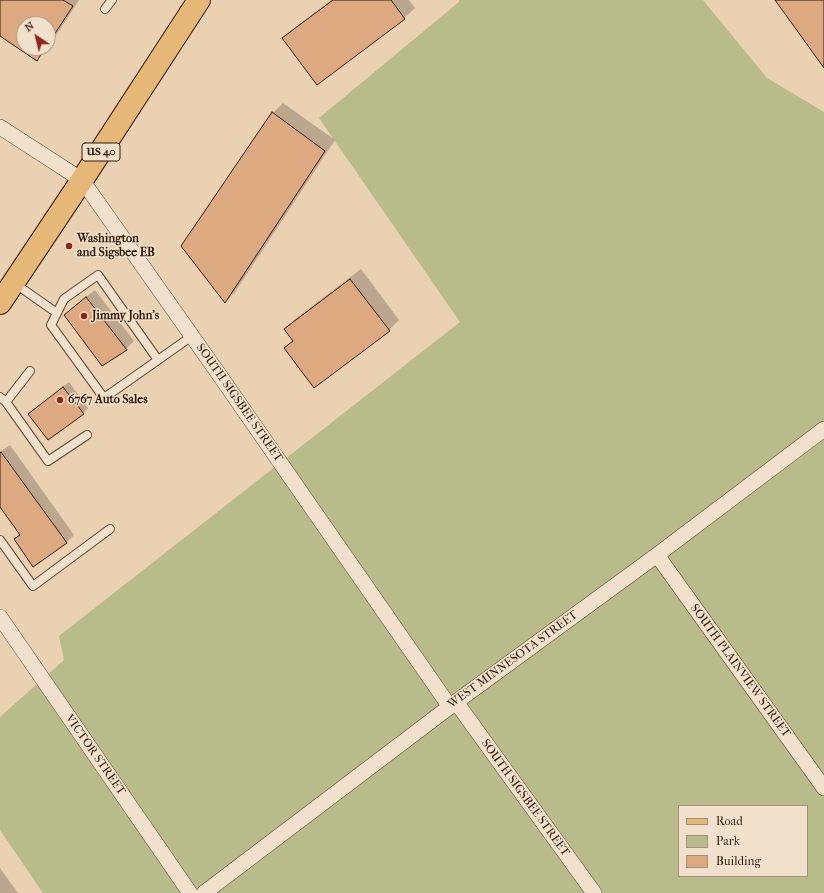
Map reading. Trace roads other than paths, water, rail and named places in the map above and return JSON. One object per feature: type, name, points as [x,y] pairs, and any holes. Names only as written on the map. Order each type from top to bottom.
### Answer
[{"type":"main road","name":"US 40","points":[[0,302],[82,180],[199,0]]},
{"type":"street","name":"SOUTH SIGSBEE STREET","points":[[0,127],[82,180],[453,704],[594,893]]},
{"type":"street","name":"WEST MINNESOTA STREET","points":[[204,893],[453,704],[824,429]]},
{"type":"street","name":"SOUTH PLAINVIEW STREET","points":[[657,554],[824,788]]},
{"type":"street","name":"VICTOR STREET","points":[[0,617],[190,893]]},
{"type":"lane","points":[[106,9],[112,0]]},
{"type":"lane","points":[[158,360],[98,275],[64,299],[51,325],[104,398],[158,360],[192,336]]},
{"type":"lane","points":[[13,283],[56,313]]},
{"type":"lane","points":[[30,372],[3,399],[48,461],[87,435]]},
{"type":"lane","points":[[0,540],[33,586],[110,530]]},
{"type":"place","name":"Washington and Sigsbee EB","points":[[69,246]]},
{"type":"place","name":"Jimmy John's","points":[[84,316]]},
{"type":"place","name":"6767 Auto Sales","points":[[60,400]]}]
